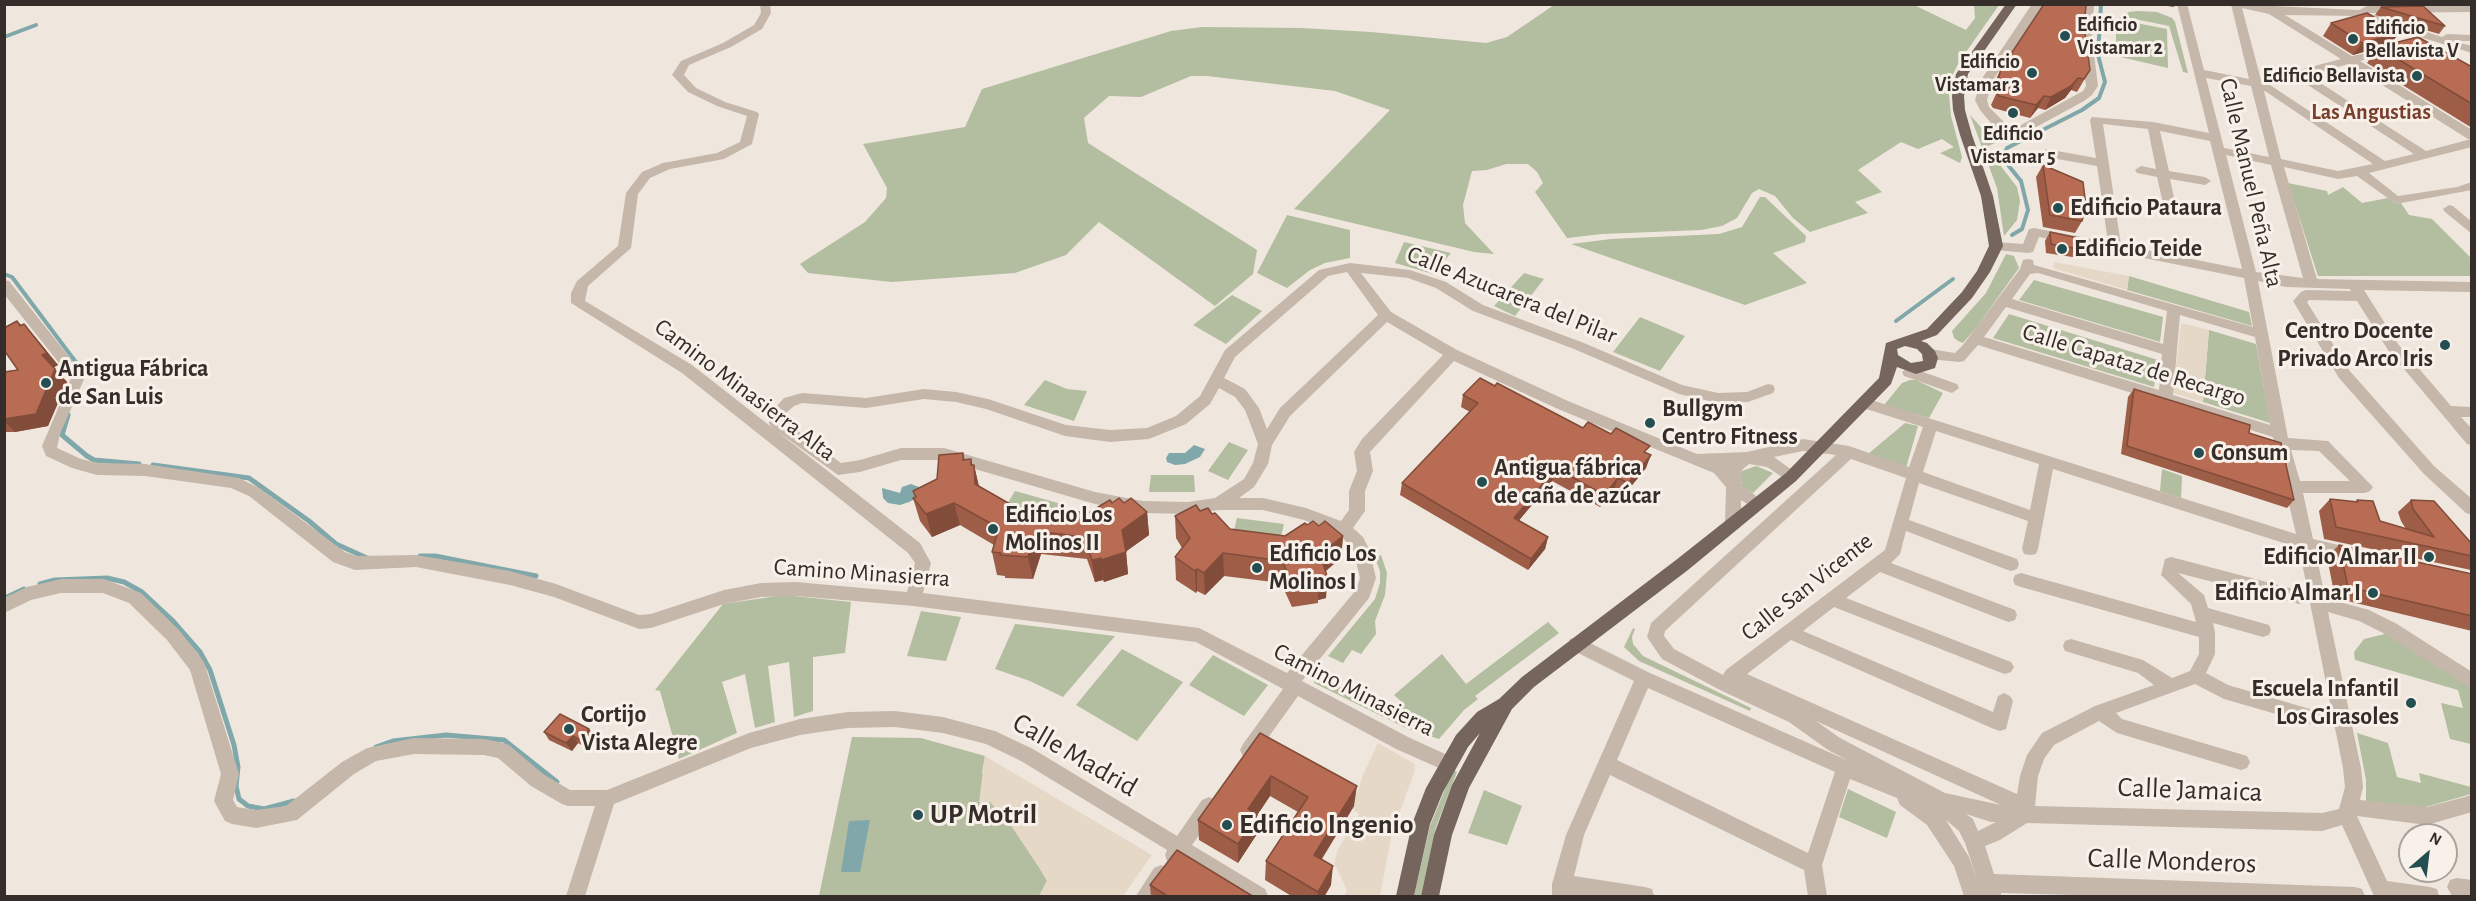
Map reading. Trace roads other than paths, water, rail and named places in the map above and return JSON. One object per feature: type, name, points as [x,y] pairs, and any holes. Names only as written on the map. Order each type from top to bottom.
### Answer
[{"type":"main road","points":[[1405,897],[1421,825],[1448,764],[1462,741],[1483,717],[1505,704],[1528,682],[1791,477],[1886,381],[1924,362],[1932,332],[1972,287],[1983,272],[1996,246],[1988,196],[1966,135],[1959,110],[1958,96],[1962,74],[2012,4]]},
{"type":"main road","points":[[1886,381],[1892,357],[1891,346],[1932,332]]},
{"type":"main road","points":[[1905,341],[1914,342],[1924,362]]},
{"type":"main road","points":[[1892,357],[1907,367],[1924,362]]},
{"type":"main road","points":[[1430,897],[1443,835],[1461,786],[1505,704]]},
{"type":"street","name":"Camino Minasierra Alta","points":[[765,4],[766,13],[758,27],[727,45],[685,63],[678,75],[692,90],[721,104],[753,114],[746,144],[720,156],[667,166],[646,175],[632,193],[624,248],[582,284],[578,293],[579,303],[687,369],[914,548],[923,563],[913,599]]},
{"type":"street","points":[[2038,4],[1987,80],[1981,100],[1984,108],[2006,133],[2014,134],[2080,99],[2092,86],[2086,38],[2089,4]]},
{"type":"street","name":"Calle Manuel Peña Alta","points":[[2182,4],[2250,274],[2281,439],[2319,603],[2352,768],[2354,787],[2348,811]]},
{"type":"street","points":[[2311,282],[2276,162],[2236,4],[2269,8],[2365,11],[2472,9]]},
{"type":"street","points":[[2269,8],[2348,61],[2472,136]]},
{"type":"street","points":[[2256,84],[2408,46],[2365,11]]},
{"type":"street","points":[[2390,30],[2443,41],[2472,50]]},
{"type":"street","points":[[2443,41],[2445,38],[2472,38]]},
{"type":"street","points":[[2200,73],[2256,84],[2269,89],[2384,166]]},
{"type":"street","points":[[2299,74],[2425,156]]},
{"type":"street","points":[[1958,96],[1981,100]]},
{"type":"street","points":[[2115,248],[2096,120],[2153,126],[2276,162],[2338,175],[2425,156],[2472,142]]},
{"type":"street","points":[[2153,126],[2171,212]]},
{"type":"street","points":[[2046,153],[2102,163]]},
{"type":"street","points":[[2141,170],[2205,181]]},
{"type":"street","points":[[2359,172],[2396,200],[2463,188]]},
{"type":"street","points":[[2449,209],[2470,228]]},
{"type":"street","points":[[1996,246],[2028,249],[2034,232],[2286,282],[2311,282],[2357,290],[2393,347],[2472,440]]},
{"type":"street","points":[[1924,362],[1951,363],[1964,360],[1972,344],[2026,270],[2028,264],[2021,249]]},
{"type":"street","points":[[1350,267],[1386,315],[1452,354],[1636,436],[1719,469],[1732,484],[1757,504]]},
{"type":"street","name":"Calle Azucarera del Pilar","points":[[1219,504],[1188,508],[1143,507],[1095,498],[944,454],[901,454],[860,466],[838,469],[776,423],[779,411],[789,402],[802,398],[866,403],[924,394],[956,397],[988,404],[1065,430],[1110,436],[1149,433],[1181,420],[1204,400],[1230,354],[1324,273],[1350,267],[1410,273],[1441,285],[1478,308],[1579,346],[1679,389],[1718,398],[1748,397],[1768,389]]},
{"type":"street","points":[[2026,270],[2038,268],[2260,334]]},
{"type":"street","points":[[1367,292],[1385,269]]},
{"type":"street","name":"Camino Minasierra","points":[[4,284],[78,377],[52,434],[49,446],[51,452],[97,470],[145,470],[234,482],[279,510],[339,557],[355,563],[416,561],[510,578],[556,591],[639,622],[651,621],[724,597],[761,590],[796,589],[913,599],[1199,635],[1448,764]]},
{"type":"street","points":[[2472,287],[2357,290],[2306,295],[2300,301],[2344,374],[2429,470],[2472,509]]},
{"type":"street","points":[[2003,301],[2170,351]]},
{"type":"street","points":[[2165,398],[2174,308]]},
{"type":"street","points":[[1219,504],[1249,483],[1260,464],[1265,444],[1285,412],[1386,315]]},
{"type":"street","name":"Calle Capataz de Recargo","points":[[1972,344],[2165,398],[2281,439]]},
{"type":"street","points":[[1344,529],[1357,511],[1358,490],[1365,471],[1362,452],[1367,443],[1452,354]]},
{"type":"street","points":[[1924,362],[1955,389]]},
{"type":"street","points":[[1215,380],[1240,393],[1252,408],[1265,444]]},
{"type":"street","points":[[1864,403],[2306,544],[2363,556]]},
{"type":"street","points":[[1252,408],[1267,412],[1285,412]]},
{"type":"street","points":[[2447,411],[2472,412]]},
{"type":"street","name":"Calle San Vicente","points":[[1729,680],[1892,554],[1914,475],[1931,425]]},
{"type":"street","points":[[2281,439],[2324,445],[2365,487],[2294,488]]},
{"type":"street","points":[[1732,524],[1734,467],[1747,458],[1803,445],[1849,452],[2036,518]]},
{"type":"street","points":[[1849,452],[1656,628],[1654,638],[1668,654],[2025,811]]},
{"type":"street","points":[[1695,458],[1747,458],[1771,462],[1791,477]]},
{"type":"street","points":[[2030,549],[2047,462]]},
{"type":"street","points":[[1249,483],[1263,504]]},
{"type":"street","points":[[1219,504],[1263,504],[1306,514],[1344,529],[1357,541],[1361,549],[1368,578],[1363,593],[1292,685],[1241,761]]},
{"type":"street","points":[[1901,524],[2011,564]]},
{"type":"street","points":[[1974,841],[1993,834],[2025,811],[2036,755],[2048,739],[2101,711],[2196,676],[2206,654],[2207,632],[2198,600],[2169,575],[2171,564],[2299,597]]},
{"type":"street","points":[[1878,565],[2009,615]]},
{"type":"street","points":[[2020,580],[2207,632]]},
{"type":"street","points":[[4,606],[27,594],[73,586],[104,586],[135,598],[173,634],[198,667],[230,774],[223,801],[232,815],[256,819],[290,814],[348,768],[374,754],[414,746],[484,747],[503,751],[537,780],[568,798],[607,798],[576,897]]},
{"type":"street","points":[[1833,600],[2005,667]]},
{"type":"street","points":[[2319,603],[2363,615],[2391,629],[2472,681]]},
{"type":"street","points":[[2202,613],[2263,630]]},
{"type":"street","points":[[1789,632],[2000,723],[2004,702]]},
{"type":"street","points":[[1576,644],[1644,678],[1888,788],[1925,799],[1951,813],[1966,825],[1974,841],[1990,890]]},
{"type":"street","points":[[2071,646],[2143,668],[2170,687]]},
{"type":"street","points":[[2196,676],[2224,691],[2321,719]]},
{"type":"street","points":[[1644,678],[1575,835],[1562,890],[1645,897]]},
{"type":"street","name":"Calle Jamaica","points":[[1729,680],[1780,711],[1795,716],[1834,744],[1942,801],[1981,808],[1990,813],[2025,811],[2322,822],[2348,811]]},
{"type":"street","points":[[1780,711],[1798,726],[1804,741],[1804,749]]},
{"type":"street","points":[[2101,711],[2117,725],[2241,762]]},
{"type":"street","name":"Calle Madrid","points":[[607,798],[759,738],[800,727],[848,720],[895,719],[943,725],[989,737],[1027,755],[1258,897]]},
{"type":"street","points":[[1606,765],[1813,865]]},
{"type":"street","points":[[1817,897],[1813,865],[1845,768]]},
{"type":"street","points":[[1145,897],[1222,788]]},
{"type":"street","points":[[1888,788],[1934,819],[1962,863],[1973,897]]},
{"type":"street","points":[[2430,897],[2383,893],[2348,811],[2427,816],[2472,803]]},
{"type":"street","points":[[2461,897],[2457,887],[2472,889]]},
{"type":"street","name":"Calle Monderos","points":[[1990,890],[2355,897]]},
{"type":"water","points":[[1194,445],[1205,449],[1200,457],[1185,464],[1175,465],[1167,462],[1166,458],[1169,453],[1185,453]]},
{"type":"water","points":[[911,484],[919,487],[919,491],[915,499],[909,502],[900,505],[888,503],[883,498],[882,488],[900,493],[902,487]]},
{"type":"water","points":[[870,820],[860,872],[841,872],[849,821]]},
{"type":"waterway","points":[[2012,235],[2022,229],[2028,210],[2021,181],[2008,165],[2005,153],[2007,148],[2082,110],[2099,98],[2105,82],[2098,55],[2101,4]]},
{"type":"waterway","points":[[4,37],[36,25]]},
{"type":"waterway","points":[[4,274],[12,277],[81,369]]},
{"type":"waterway","points":[[1896,321],[1953,279]]},
{"type":"waterway","points":[[68,415],[62,435],[87,456],[94,460],[139,464]]},
{"type":"waterway","points":[[153,465],[249,478],[309,521],[336,544],[367,558]]},
{"type":"waterway","points":[[420,556],[435,556],[536,576]]},
{"type":"waterway","points":[[40,584],[55,580],[107,578],[124,582],[142,592],[172,620],[200,652],[210,670],[234,745],[238,767],[236,786],[239,799],[248,806],[264,809],[294,801]]},
{"type":"waterway","points":[[7,597],[24,589]]},
{"type":"waterway","points":[[376,747],[393,741],[446,735],[504,740],[557,782]]},
{"type":"place","name":"Edificio Vistamar 2","points":[[2065,36]]},
{"type":"place","name":"Edificio Bellavista V","points":[[2353,39]]},
{"type":"place","name":"Edificio Vistamar 3","points":[[2032,73]]},
{"type":"place","name":"Edificio Bellavista","points":[[2417,76]]},
{"type":"place","name":"Edificio Vistamar 5","points":[[2013,113]]},
{"type":"place","name":"Edificio Pataura","points":[[2058,208]]},
{"type":"place","name":"Edificio Teide","points":[[2062,249]]},
{"type":"place","name":"Centro Docente Privado Arco Iris","points":[[2445,345]]},
{"type":"place","name":"Antigua Fábrica de San Luis","points":[[46,383]]},
{"type":"place","name":"Bullgym Centro Fitness","points":[[1650,423]]},
{"type":"place","name":"Consum","points":[[2199,453]]},
{"type":"place","name":"Antigua fábrica de caña de azúcar","points":[[1482,482]]},
{"type":"place","name":"Edificio Los Molinos II","points":[[993,529]]},
{"type":"place","name":"Edificio Almar II","points":[[2429,557]]},
{"type":"place","name":"Edificio Los Molinos I","points":[[1257,568]]},
{"type":"place","name":"Edificio Almar I","points":[[2373,593]]},
{"type":"place","name":"Escuela Infantil Los Girasoles","points":[[2411,703]]},
{"type":"place","name":"Cortijo Vista Alegre","points":[[569,729]]},
{"type":"place","name":"UP Motril","points":[[918,815]]},
{"type":"place","name":"Edificio Ingenio","points":[[1227,825]]},
{"type":"district","name":"Las Angustias","points":[[2371,112]]}]
